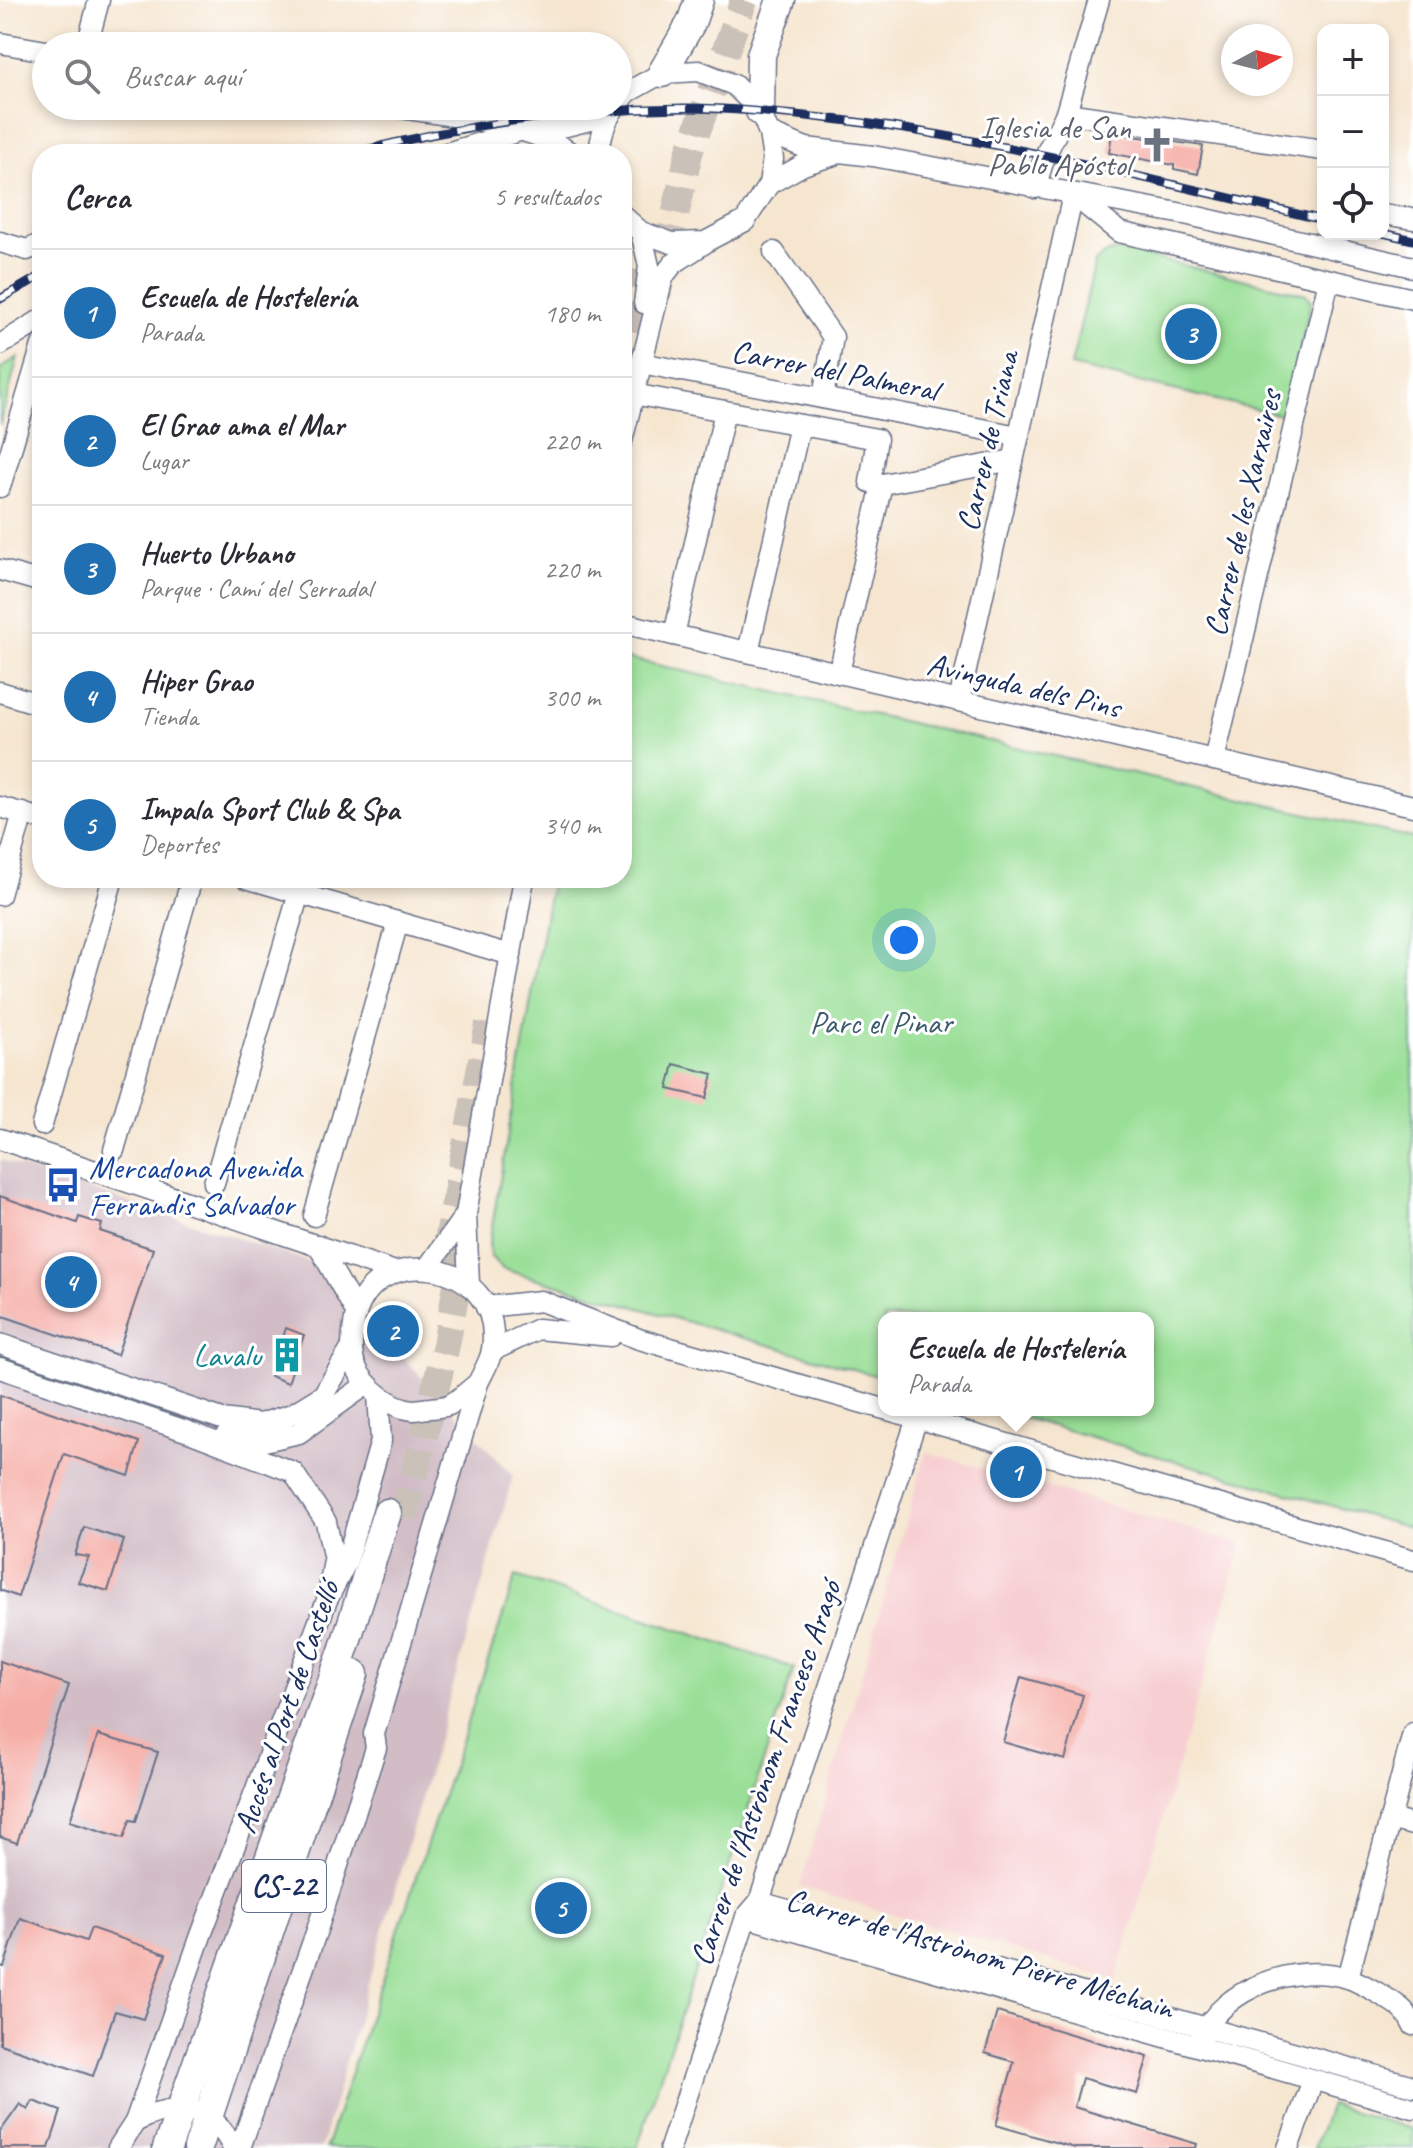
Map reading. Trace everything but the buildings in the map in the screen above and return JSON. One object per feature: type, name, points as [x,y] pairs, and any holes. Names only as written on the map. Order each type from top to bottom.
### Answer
[{"type":"highway","points":[[662,73],[691,23],[699,0]]},
{"type":"highway","points":[[765,122],[761,55],[781,0]]},
{"type":"highway","name":"Accés al Port de Castelló","points":[[167,2148],[343,1651],[396,1515],[198,2148]]},
{"type":"street","points":[[91,32],[99,0]]},
{"type":"street","points":[[1035,188],[1045,156],[1066,113],[1099,0]]},
{"type":"street","points":[[0,43],[32,49]]},
{"type":"street","points":[[632,90],[662,73],[699,71],[734,85],[765,122],[806,148],[1189,215],[1413,267]]},
{"type":"street","points":[[1066,113],[1317,149]]},
{"type":"street","points":[[466,120],[523,130],[555,144]]},
{"type":"street","points":[[476,144],[523,130],[566,126],[582,120]]},
{"type":"street","points":[[600,144],[610,120]]},
{"type":"street","points":[[632,357],[663,277],[673,264],[705,242],[745,221],[769,184],[773,159],[765,122]]},
{"type":"street","points":[[769,184],[803,165],[842,153]]},
{"type":"street","points":[[1073,195],[1119,232],[1413,299]]},
{"type":"street","name":"Carrer de Triana","points":[[959,701],[1073,195]]},
{"type":"street","points":[[1389,215],[1413,219]]},
{"type":"street","points":[[632,224],[641,232],[672,243],[705,242]]},
{"type":"street","points":[[632,356],[649,266],[641,232]]},
{"type":"street","points":[[774,252],[833,337],[823,398]]},
{"type":"street","name":"Carrer de les Xarxaires","points":[[1214,760],[1329,280]]},
{"type":"street","points":[[0,345],[32,325]]},
{"type":"street","name":"Carrer del Palmeral","points":[[632,360],[1018,436]]},
{"type":"street","points":[[0,487],[32,379]]},
{"type":"street","points":[[764,418],[770,388]]},
{"type":"street","name":"Carrer del Palmeral","points":[[632,394],[877,439],[870,482],[882,484]]},
{"type":"street","points":[[674,635],[725,411]]},
{"type":"street","points":[[748,652],[800,425]]},
{"type":"street","points":[[839,673],[882,484],[1013,460]]},
{"type":"street","points":[[0,570],[32,579]]},
{"type":"street","name":"Avinguda dels Pins","points":[[632,625],[1413,806]]},
{"type":"street","points":[[0,692],[32,702]]},
{"type":"street","points":[[0,807],[32,816]]},
{"type":"street","points":[[0,895],[32,818]]},
{"type":"street","points":[[42,1125],[110,888]]},
{"type":"street","points":[[114,1150],[189,888]]},
{"type":"street","points":[[281,888],[511,955]]},
{"type":"street","points":[[469,1284],[466,1214],[522,888]]},
{"type":"street","points":[[214,1183],[299,893]]},
{"type":"street","points":[[314,1216],[398,922]]},
{"type":"street","points":[[0,1139],[395,1272]]},
{"type":"street","points":[[428,1267],[466,1214]]},
{"type":"street","points":[[318,1245],[356,1312]]},
{"type":"street","points":[[118,2148],[135,2122],[200,1938],[327,1600],[346,1563],[381,1441],[372,1390],[356,1368],[351,1349],[356,1312],[371,1288],[395,1272],[428,1267],[450,1273],[469,1284],[486,1307],[493,1328],[492,1351],[478,1383],[374,1734],[376,1748],[322,1915],[240,2148]]},
{"type":"street","points":[[486,1307],[541,1301],[639,1339],[878,1407]]},
{"type":"street","points":[[492,1351],[538,1329],[639,1339]]},
{"type":"street","points":[[0,1344],[222,1419],[260,1424],[292,1414],[323,1395],[351,1349]]},
{"type":"street","points":[[0,1368],[189,1432],[293,1472],[326,1522],[334,1560],[327,1600]]},
{"type":"street","points":[[372,1390],[411,1410],[447,1406],[478,1383]]},
{"type":"street","points":[[189,1432],[260,1442],[299,1433],[372,1390]]},
{"type":"street","points":[[447,1406],[459,1447]]},
{"type":"street","points":[[910,1416],[1413,1560]]},
{"type":"street","name":"Carrer de l'Astrònom Francesc Aragó","points":[[670,2148],[917,1418]]},
{"type":"street","points":[[1348,1978],[1413,1733]]},
{"type":"street","points":[[1390,1819],[1413,1825]]},
{"type":"street","name":"Carrer de l'Astrònom Pierre Méchain","points":[[752,1909],[1202,2037],[1413,2086]]},
{"type":"street","points":[[1202,2037],[1231,1998],[1270,1981],[1312,1973],[1348,1978],[1403,2009],[1413,2025]]},
{"type":"street","name":"Carrer de l'Astrònom Pierre Méchain","points":[[1202,2037],[1313,2080],[1413,2108]]},
{"type":"street","points":[[1288,2148],[1313,2080]]},
{"type":"street","points":[[135,2122],[157,2111],[181,2108],[208,2117],[226,2134],[233,2148]]},
{"type":"shaded area","points":[[0,1160],[317,1264],[513,1476],[321,2148],[0,2148]]},
{"type":"shaded area","points":[[926,1452],[1242,1544],[1116,1980],[800,1887]]},
{"type":"green space","points":[[1119,250],[1306,294],[1311,302],[1285,416],[1071,366],[1095,262],[1103,255]]},
{"type":"green space","points":[[18,357],[0,425],[0,369]]},
{"type":"green space","name":"Parc el Pinar","points":[[632,659],[1413,838],[1413,1529],[1017,1416],[1154,1416],[1154,1312],[878,1312],[878,1376],[503,1269],[491,1257],[489,1244],[550,888],[632,888]]},
{"type":"green space","points":[[516,1576],[794,1668],[637,2148],[326,2148]]},
{"type":"green space","points":[[1330,2105],[1413,2129],[1413,2148],[1314,2148]]},
{"type":"tunnel","points":[[657,295],[689,153],[744,0]]},
{"type":"tunnel","points":[[632,329],[645,272]]},
{"type":"tunnel","points":[[446,1251],[489,1024]]},
{"type":"tunnel","points":[[404,1517],[446,1345],[463,1253]]},
{"type":"railway","points":[[632,110],[737,110],[887,126],[1075,162],[1317,219]]},
{"type":"railway","points":[[390,144],[515,120]]},
{"type":"railway","points":[[1389,234],[1413,240]]},
{"type":"railway","points":[[0,299],[32,281]]},
{"type":"place","name":"Iglesia de San Pablo Apóstol","points":[[1157,145]]},
{"type":"place","name":"Huerto Urbano","points":[[1191,334]]},
{"type":"place","name":"Mercadona Avenida Ferrandis Salvador","points":[[63,1185]]},
{"type":"place","name":"Hiper Grao","points":[[71,1282]]},
{"type":"place","name":"El Grao ama el Mar","points":[[393,1331]]},
{"type":"place","name":"Lavalu","points":[[287,1355]]},
{"type":"place","name":"Escuela de Hostelería","points":[[1016,1472]]},
{"type":"place","name":"Impala Sport Club & Spa","points":[[561,1908]]}]
